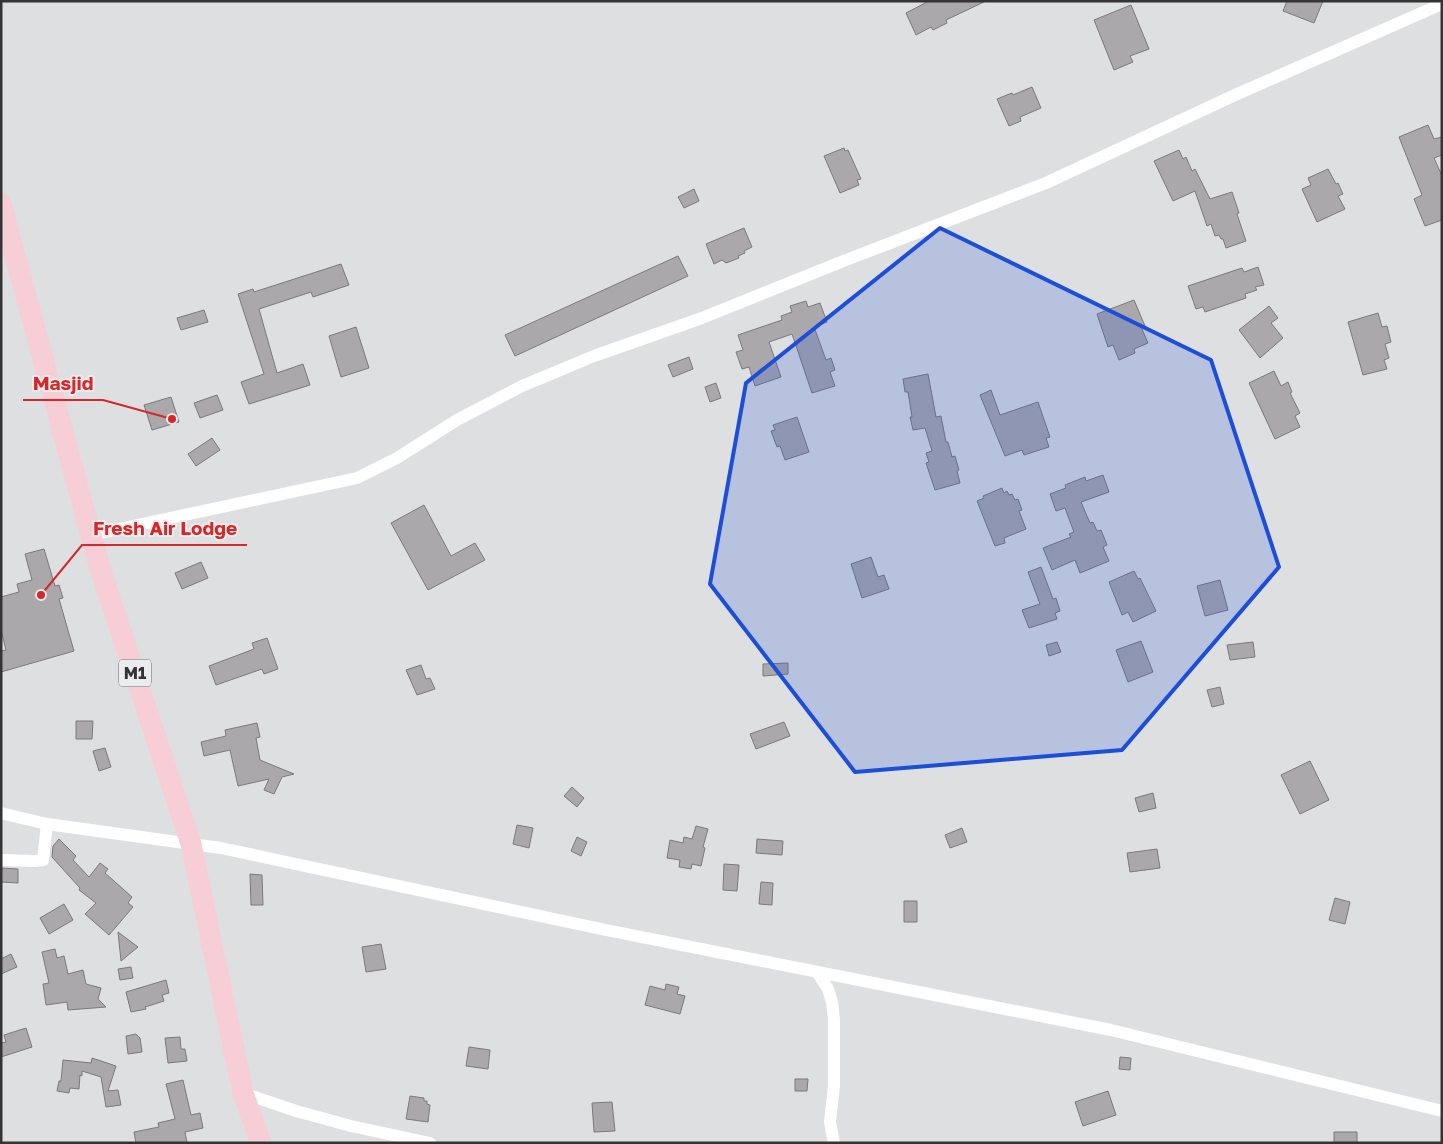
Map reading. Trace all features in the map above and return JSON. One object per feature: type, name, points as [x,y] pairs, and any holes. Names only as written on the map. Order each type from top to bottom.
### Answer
[{"type":"main road","name":"M1","points":[[1,204],[102,574],[191,844],[243,1093],[261,1143]]},
{"type":"street","points":[[91,535],[357,478],[397,458],[457,420],[522,386],[594,356],[702,318],[1046,183],[1235,95],[1442,4]]},
{"type":"street","points":[[1,813],[48,824],[221,848],[606,930],[1111,1030],[1442,1111]]},
{"type":"street","points":[[1,860],[35,862],[43,860],[48,824]]},
{"type":"street","points":[[817,972],[828,989],[834,1019],[834,1086],[830,1122],[834,1143]]},
{"type":"street","points":[[243,1093],[305,1114],[430,1143]]},
{"type":"highlighted area","points":[[940,228],[1211,360],[1279,567],[1122,750],[855,772],[710,584],[746,383]]},
{"type":"building","points":[[929,1],[986,1],[946,20],[947,23],[933,30],[931,27],[916,35],[906,13]]},
{"type":"building","points":[[1287,1],[1323,1],[1314,23],[1283,11]]},
{"type":"building","points":[[1131,5],[1149,49],[1130,56],[1133,62],[1114,70],[1094,20]]},
{"type":"building","points":[[1032,87],[1041,108],[1020,117],[1021,121],[1009,126],[997,99]]},
{"type":"building","points":[[1428,125],[1434,139],[1442,137],[1442,155],[1434,158],[1442,176],[1442,220],[1425,226],[1414,199],[1422,195],[1399,137]]},
{"type":"building","points":[[844,148],[845,151],[848,150],[861,179],[857,180],[859,185],[840,193],[824,156]]},
{"type":"building","points":[[1179,150],[1183,159],[1186,157],[1192,171],[1195,169],[1210,199],[1232,192],[1246,241],[1226,248],[1223,239],[1219,235],[1215,236],[1211,224],[1207,226],[1195,191],[1173,201],[1154,161]]},
{"type":"building","points":[[1328,169],[1343,194],[1338,196],[1345,209],[1317,222],[1302,189],[1311,185],[1308,178]]},
{"type":"building","points":[[694,189],[699,201],[684,208],[678,197]]},
{"type":"building","points":[[744,228],[752,247],[738,256],[739,258],[726,263],[722,260],[714,264],[706,244]]},
{"type":"building","points":[[678,256],[688,276],[515,356],[505,335]]},
{"type":"building","points":[[341,264],[349,285],[313,297],[311,292],[259,309],[277,373],[303,364],[310,385],[249,404],[241,382],[264,374],[238,294],[253,289],[254,292]]},
{"type":"building","points":[[1258,267],[1264,285],[1255,287],[1257,290],[1245,294],[1246,298],[1205,312],[1203,307],[1196,309],[1188,286],[1242,268],[1244,272]]},
{"type":"building","points":[[1134,300],[1145,326],[1141,327],[1148,343],[1134,349],[1135,353],[1119,360],[1113,345],[1108,347],[1097,314]]},
{"type":"building","points":[[806,301],[808,307],[820,303],[827,322],[814,327],[826,360],[831,358],[835,370],[830,372],[835,386],[812,393],[792,334],[769,342],[781,377],[755,386],[749,367],[742,369],[736,352],[743,350],[738,335],[782,320],[781,316],[792,312],[790,306]]},
{"type":"building","points":[[1269,306],[1278,318],[1271,323],[1283,338],[1260,358],[1239,330]]},
{"type":"building","points":[[204,310],[208,322],[181,330],[177,318]]},
{"type":"building","points":[[1378,313],[1382,327],[1387,326],[1391,342],[1385,344],[1389,358],[1384,360],[1387,369],[1363,375],[1348,322]]},
{"type":"building","points":[[356,327],[369,368],[341,377],[329,336]]},
{"type":"building","points":[[689,357],[693,369],[673,377],[668,365]]},
{"type":"building","points":[[1274,371],[1281,386],[1288,382],[1292,392],[1290,393],[1300,413],[1295,416],[1300,427],[1275,439],[1249,383]]},
{"type":"building","points":[[928,374],[936,417],[941,416],[946,442],[948,442],[952,457],[955,456],[959,470],[957,471],[960,483],[935,490],[926,463],[929,462],[926,453],[932,451],[925,428],[913,430],[908,392],[905,392],[903,379]]},
{"type":"building","points":[[716,383],[721,398],[710,402],[705,387]]},
{"type":"building","points":[[991,390],[1000,415],[1038,402],[1050,437],[1046,438],[1049,447],[1024,455],[1022,450],[1005,456],[980,395]]},
{"type":"building","points":[[217,395],[223,410],[200,418],[194,403]]},
{"type":"building","points":[[171,397],[179,422],[152,430],[144,405]]},
{"type":"building","points":[[797,417],[809,452],[785,460],[780,446],[777,447],[771,431],[775,430],[773,425]]},
{"type":"building","points":[[212,438],[220,450],[196,466],[188,454]]},
{"type":"building","points":[[1103,475],[1109,492],[1081,502],[1090,523],[1093,522],[1097,531],[1101,530],[1107,545],[1103,547],[1109,561],[1080,573],[1075,560],[1052,570],[1043,548],[1071,537],[1069,534],[1074,532],[1065,508],[1056,511],[1050,494],[1066,488],[1065,485],[1085,477],[1086,481]]},
{"type":"building","points":[[1002,488],[1004,493],[1007,491],[1009,495],[1012,494],[1015,500],[1018,499],[1022,510],[1019,511],[1026,529],[1004,538],[1005,543],[995,546],[977,501],[984,498],[983,496]]},
{"type":"building","points":[[424,505],[451,556],[475,543],[485,560],[428,590],[391,523]]},
{"type":"building","points":[[44,549],[55,586],[59,585],[63,598],[59,599],[74,651],[1,672],[1,651],[6,650],[1,630],[1,597],[19,592],[17,584],[32,580],[25,554]]},
{"type":"building","points":[[871,557],[878,577],[884,575],[889,589],[862,598],[851,564]]},
{"type":"building","points":[[201,562],[208,578],[182,589],[175,573]]},
{"type":"building","points":[[1041,567],[1053,599],[1056,598],[1060,611],[1055,613],[1057,619],[1029,628],[1022,610],[1040,604],[1028,572]]},
{"type":"building","points":[[1134,571],[1138,579],[1140,578],[1156,611],[1133,622],[1128,612],[1122,615],[1109,582]]},
{"type":"building","points":[[1220,580],[1228,610],[1205,616],[1197,586]]},
{"type":"building","points":[[267,638],[278,669],[264,674],[262,669],[216,685],[209,666],[254,649],[252,643]]},
{"type":"building","points":[[1141,641],[1153,672],[1128,682],[1116,650]]},
{"type":"building","points":[[1057,642],[1061,652],[1049,656],[1046,645]]},
{"type":"building","points":[[1253,642],[1255,657],[1230,660],[1227,645]]},
{"type":"building","points":[[788,663],[788,674],[763,676],[763,664]]},
{"type":"building","points":[[421,665],[426,679],[430,678],[435,689],[417,695],[406,670]]},
{"type":"building","points":[[1220,687],[1224,704],[1212,707],[1207,690]]},
{"type":"building","points":[[76,721],[93,721],[92,739],[76,739]]},
{"type":"building","points":[[784,722],[790,736],[756,749],[750,734]]},
{"type":"building","points":[[257,723],[260,737],[256,738],[260,760],[294,774],[282,777],[274,794],[264,790],[269,779],[238,786],[230,750],[204,756],[201,742],[226,736],[225,730]]},
{"type":"building","points":[[105,748],[111,767],[99,771],[93,751]]},
{"type":"building","points":[[1310,761],[1329,800],[1300,814],[1281,775]]},
{"type":"building","points":[[572,787],[584,798],[577,807],[564,796]]},
{"type":"building","points":[[1153,793],[1156,808],[1139,812],[1135,798]]},
{"type":"building","points":[[517,825],[533,828],[529,848],[513,844]]},
{"type":"building","points":[[696,826],[708,829],[703,847],[705,848],[701,866],[692,864],[691,869],[679,867],[680,860],[667,858],[670,840],[683,843],[684,837],[692,839]]},
{"type":"building","points":[[962,828],[967,842],[950,848],[945,835]]},
{"type":"building","points":[[577,837],[587,842],[581,856],[571,851]]},
{"type":"building","points":[[59,839],[76,856],[73,860],[89,877],[100,863],[108,869],[105,873],[132,897],[128,903],[133,907],[109,935],[85,914],[96,903],[79,890],[80,888],[52,857],[53,846]]},
{"type":"building","points":[[757,839],[783,841],[782,855],[756,853]]},
{"type":"building","points":[[1157,849],[1160,868],[1130,872],[1127,853]]},
{"type":"building","points":[[724,864],[739,865],[737,891],[723,890]]},
{"type":"building","points":[[1,868],[18,869],[18,883],[1,882]]},
{"type":"building","points":[[250,874],[262,875],[263,905],[251,905]]},
{"type":"building","points":[[761,882],[773,883],[772,905],[759,904]]},
{"type":"building","points":[[1335,898],[1350,902],[1345,924],[1329,920]]},
{"type":"building","points":[[904,901],[917,901],[917,922],[904,922]]},
{"type":"building","points":[[64,904],[73,920],[49,934],[40,918]]},
{"type":"building","points":[[118,932],[138,947],[121,961]]},
{"type":"building","points":[[381,944],[386,969],[366,972],[362,947]]},
{"type":"building","points":[[55,949],[57,958],[64,956],[68,974],[83,970],[86,984],[101,988],[98,999],[106,1007],[68,1010],[67,1002],[46,1005],[43,984],[49,983],[42,952]]},
{"type":"building","points":[[11,954],[17,967],[1,974],[1,959]]},
{"type":"building","points":[[131,967],[133,978],[120,980],[118,969]]},
{"type":"building","points":[[166,980],[169,993],[162,995],[164,1001],[145,1007],[146,1009],[131,1012],[126,992]]},
{"type":"building","points":[[666,984],[679,987],[677,994],[685,996],[680,1014],[645,1005],[650,986],[665,990]]},
{"type":"building","points":[[26,1028],[32,1047],[1,1057],[1,1043],[6,1042],[4,1035]]},
{"type":"building","points":[[136,1034],[140,1038],[142,1052],[128,1054],[126,1036]]},
{"type":"building","points":[[180,1037],[181,1049],[185,1049],[187,1061],[168,1063],[165,1038]]},
{"type":"building","points":[[469,1047],[490,1050],[488,1069],[466,1066]]},
{"type":"building","points":[[1120,1057],[1131,1058],[1130,1070],[1119,1069]]},
{"type":"building","points":[[92,1058],[116,1066],[108,1091],[118,1090],[121,1105],[106,1107],[101,1077],[82,1071],[79,1089],[70,1088],[69,1093],[57,1091],[59,1081],[61,1081],[63,1060],[91,1063]]},
{"type":"building","points":[[795,1079],[808,1079],[807,1091],[795,1091]]},
{"type":"building","points":[[183,1080],[191,1115],[200,1113],[203,1128],[185,1132],[187,1143],[136,1143],[134,1132],[159,1127],[158,1123],[175,1119],[166,1084]]},
{"type":"building","points":[[1108,1091],[1116,1115],[1083,1126],[1075,1102]]},
{"type":"building","points":[[410,1096],[424,1098],[424,1101],[427,1101],[427,1104],[430,1105],[428,1122],[406,1119]]},
{"type":"building","points":[[612,1102],[615,1131],[594,1132],[592,1103]]},
{"type":"building","points":[[1334,1132],[1357,1132],[1357,1143],[1334,1143]]},
{"type":"place","name":"Masjid","points":[[172,419]]},
{"type":"place","name":"Fresh Air Lodge","points":[[41,595]]}]
